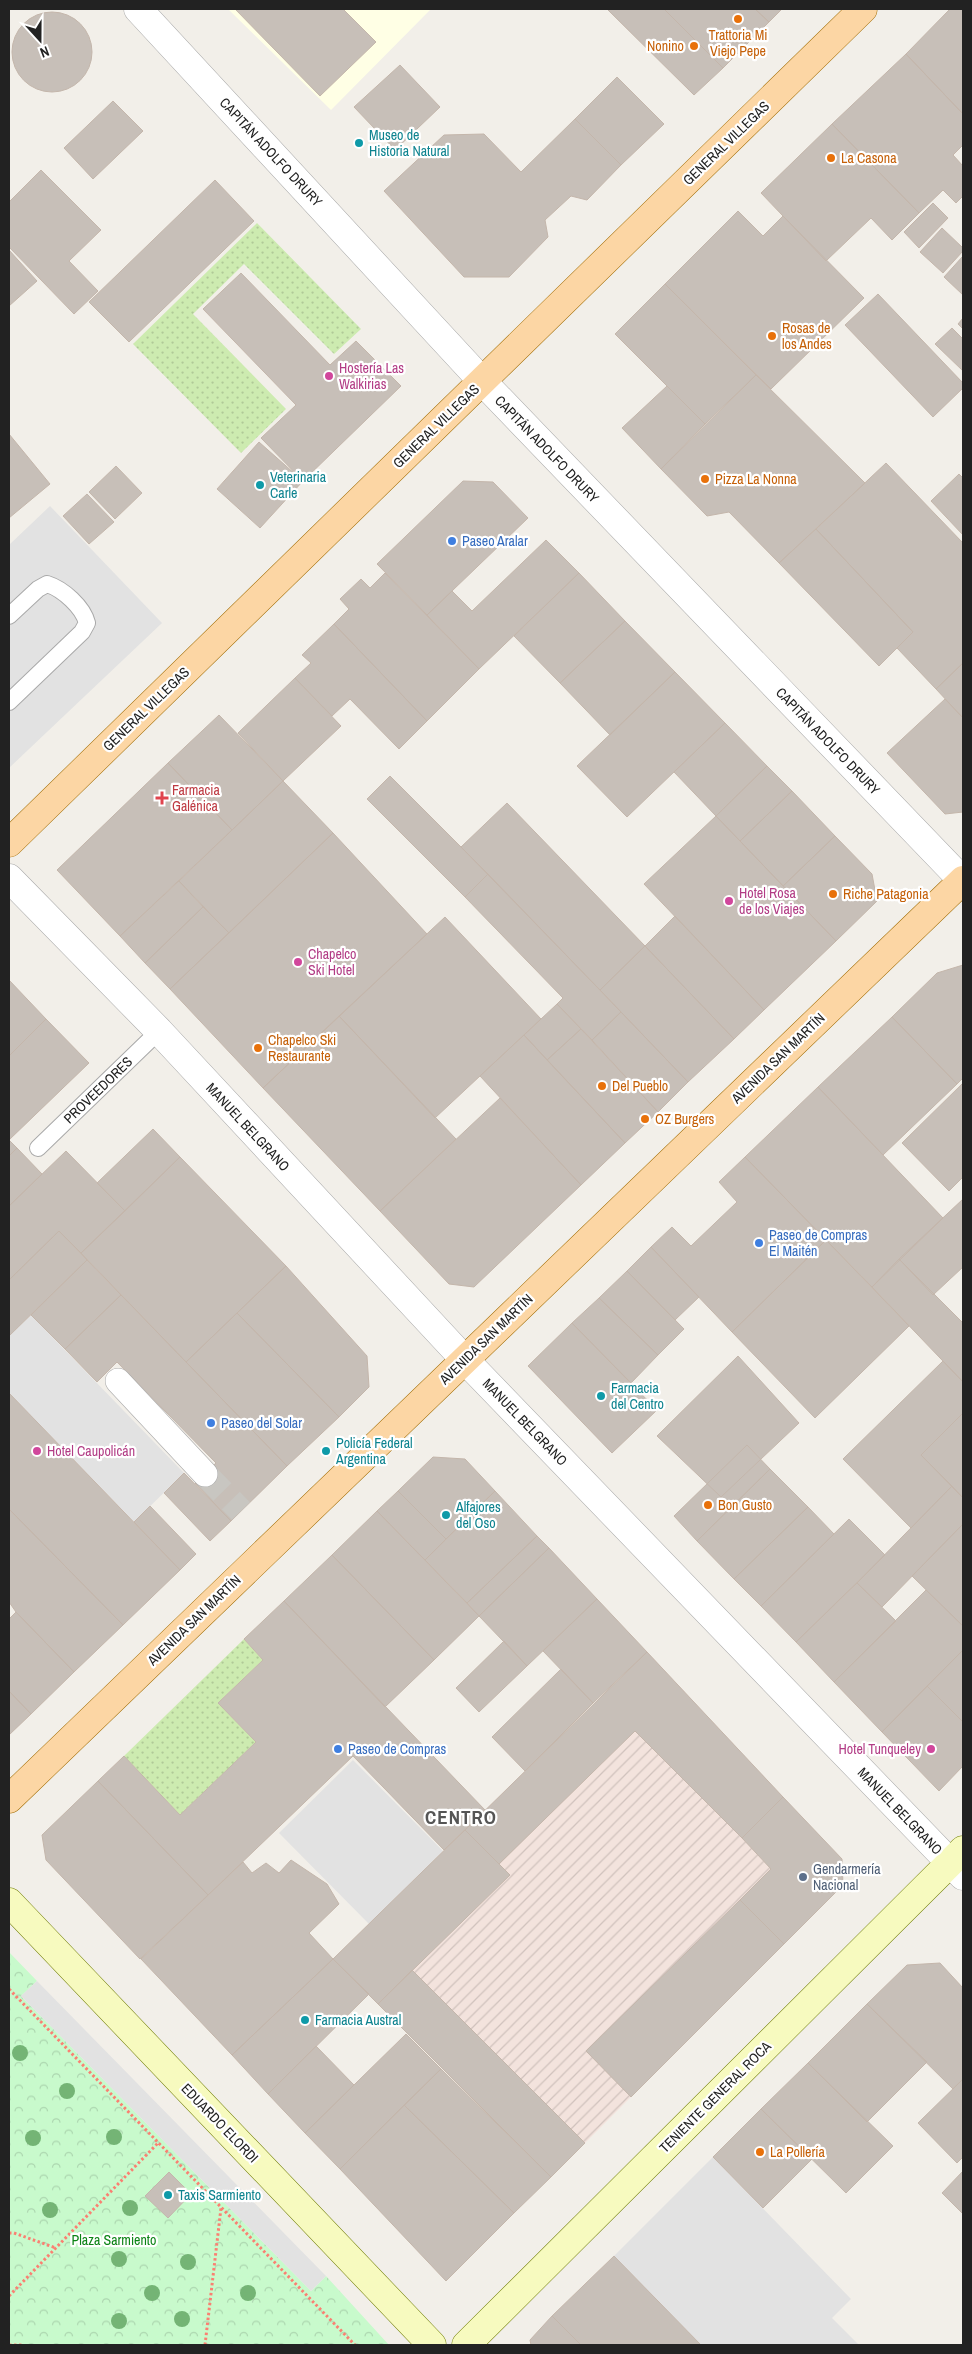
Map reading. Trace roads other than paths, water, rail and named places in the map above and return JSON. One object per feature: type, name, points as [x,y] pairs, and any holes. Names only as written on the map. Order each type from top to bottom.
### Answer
[{"type":"main road","name":"GENERAL VILLEGAS","points":[[9,843],[863,9]]},
{"type":"main road","name":"AVENIDA SAN MARTÍN","points":[[9,1799],[464,1359],[963,881]]},
{"type":"main road","name":"TENIENTE GENERAL ROCA","points":[[466,2345],[959,1863]]},
{"type":"main road","name":"EDUARDO ELORDI","points":[[9,1902],[432,2345]]},
{"type":"street","name":"CAPITÁN ADOLFO DRURY","points":[[138,9],[482,381],[963,881]]},
{"type":"street","name":"MANUEL BELGRANO","points":[[9,878],[159,1031],[464,1359],[959,1863]]},
{"type":"street","points":[[118,1381],[205,1474]]},
{"type":"lane","points":[[9,616],[38,589],[47,584],[58,587],[85,614],[87,623],[82,632],[9,702]]},
{"type":"lane","name":"PROVEEDORES","points":[[38,1148],[159,1031]]},
{"type":"tunnel","points":[[205,1474],[241,1511]]},
{"type":"place","name":"Trattoria Mi Viejo Pepe","points":[[738,19]]},
{"type":"place","name":"Nonino","points":[[694,46]]},
{"type":"place","name":"Museo de Historia Natural","points":[[359,143]]},
{"type":"place","name":"La Casona","points":[[831,158]]},
{"type":"place","name":"Rosas de los Andes","points":[[772,336]]},
{"type":"place","name":"Hostería Las Walkirias","points":[[329,376]]},
{"type":"place","name":"Pizza La Nonna","points":[[705,479]]},
{"type":"place","name":"Veterinaria Carle","points":[[260,485]]},
{"type":"place","name":"Paseo Aralar","points":[[452,541]]},
{"type":"place","name":"Farmacia Galénica","points":[[162,798]]},
{"type":"place","name":"Riche Patagonia","points":[[833,894]]},
{"type":"place","name":"Hotel Rosa de los Viajes","points":[[729,901]]},
{"type":"place","name":"Chapelco Ski Hotel","points":[[298,962]]},
{"type":"place","name":"Chapelco Ski Restaurante","points":[[258,1048]]},
{"type":"place","name":"Del Pueblo","points":[[602,1086]]},
{"type":"place","name":"OZ Burgers","points":[[645,1119]]},
{"type":"place","name":"Paseo de Compras El Maitén","points":[[759,1243]]},
{"type":"place","name":"Farmacia del Centro","points":[[601,1396]]},
{"type":"place","name":"Paseo del Solar","points":[[211,1423]]},
{"type":"place","name":"Hotel Caupolicán","points":[[37,1451]]},
{"type":"place","name":"Policía Federal Argentina","points":[[326,1451]]},
{"type":"place","name":"Bon Gusto","points":[[708,1505]]},
{"type":"place","name":"Alfajores del Oso","points":[[446,1515]]},
{"type":"place","name":"Paseo de Compras","points":[[338,1749]]},
{"type":"place","name":"Hotel Tunqueley","points":[[931,1749]]},
{"type":"place","name":"Gendarmería Nacional","points":[[803,1877]]},
{"type":"place","name":"Farmacia Austral","points":[[305,2020]]},
{"type":"place","name":"La Pollería","points":[[760,2152]]},
{"type":"place","name":"Taxis Sarmiento","points":[[168,2195]]},
{"type":"district","name":"CENTRO","points":[[461,1817]]},
{"type":"park label","name":"Plaza Sarmiento","points":[[114,2240]]}]
